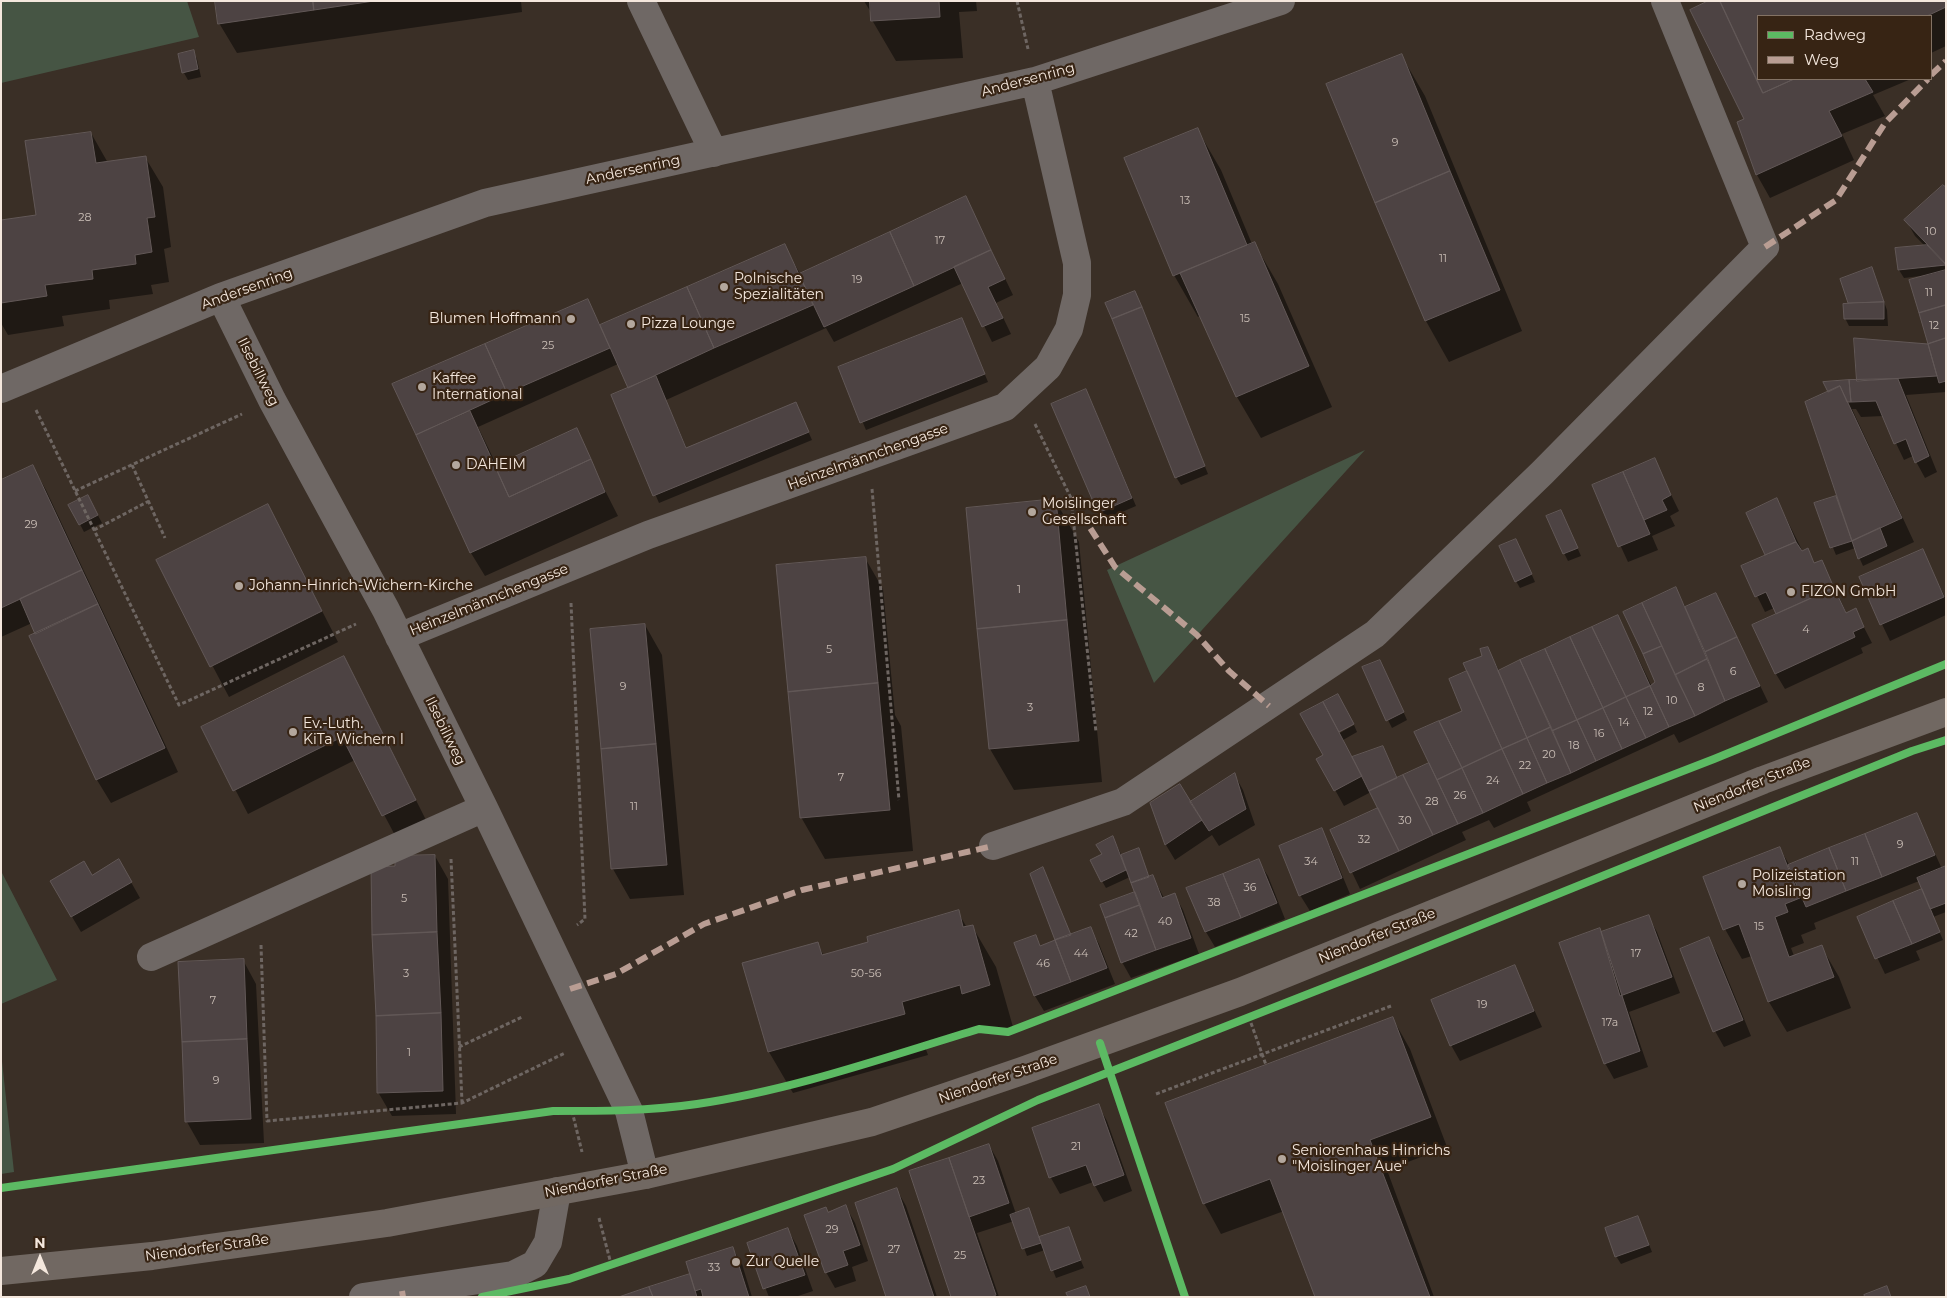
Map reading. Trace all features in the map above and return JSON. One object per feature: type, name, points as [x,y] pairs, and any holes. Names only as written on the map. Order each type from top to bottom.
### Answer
[{"type":"main road","name":"Niendorfer Straße","points":[[1,1271],[152,1256],[386,1223],[645,1175],[872,1122],[1022,1071],[1240,992],[1763,780],[1946,712]]},
{"type":"street","points":[[641,1],[714,153]]},
{"type":"street","name":"Andersenring","points":[[12,384],[221,297],[485,203],[1035,81],[1281,1]]},
{"type":"street","points":[[993,846],[1123,802],[1375,634],[1542,473],[1764,247],[1665,1]]},
{"type":"street","name":"Heinzelmännchengasse","points":[[399,637],[648,535],[863,460],[1005,407],[1048,367],[1069,329],[1077,295],[1077,263],[1035,81]]},
{"type":"street","name":"Ilsebillweg","points":[[221,297],[272,400],[386,610],[484,808],[548,946],[629,1111],[645,1175]]},
{"type":"street","points":[[151,957],[484,808]]},
{"type":"street","points":[[363,1297],[513,1275],[535,1264],[548,1242],[557,1191]]},
{"type":"path","points":[[1017,1],[1035,81]]},
{"type":"path","points":[[12,384],[75,491],[180,705],[386,610]]},
{"type":"path","points":[[1020,393],[1070,498],[1096,732]]},
{"type":"path","points":[[75,491],[272,400]]},
{"type":"path","points":[[863,460],[871,481],[899,800]]},
{"type":"path","points":[[132,465],[165,538]]},
{"type":"path","points":[[94,530],[149,501]]},
{"type":"path","points":[[548,946],[585,919],[578,724],[569,567]]},
{"type":"path","points":[[449,823],[462,1103]]},
{"type":"path","points":[[260,907],[267,1121],[462,1103],[595,1039]]},
{"type":"path","points":[[1156,1094],[1263,1056],[1391,1006]]},
{"type":"path","points":[[460,1047],[522,1017]]},
{"type":"path","points":[[1249,1017],[1266,1065]]},
{"type":"green space","points":[[1,1],[187,1],[199,37],[1,83]]},
{"type":"green space","points":[[1365,450],[1154,683],[1107,570]]},
{"type":"green space","points":[[1,871],[57,980],[1,1004]]},
{"type":"green space","points":[[1,1052],[14,1172],[1,1174]]},
{"type":"building","points":[[215,1],[313,1],[314,10],[218,24]]},
{"type":"building","points":[[313,1],[374,1],[314,10]]},
{"type":"building","points":[[870,1],[939,1],[940,17],[871,21]]},
{"type":"building","points":[[1708,1],[1720,1],[1763,93],[1792,80],[1866,80],[1873,92],[1829,111],[1842,136],[1756,175],[1737,122],[1744,119],[1690,10]]},
{"type":"building","points":[[1720,1],[1946,1],[1946,7],[1929,15],[1757,15],[1757,80],[1792,80],[1763,93]]},
{"type":"building","points":[[194,50],[198,69],[182,73],[178,54]]},
{"type":"building","points":[[1402,54],[1450,171],[1375,203],[1326,84]]},
{"type":"building","points":[[1198,128],[1247,245],[1173,276],[1124,158]]},
{"type":"building","points":[[91,132],[96,163],[146,156],[155,217],[147,218],[152,252],[135,255],[136,264],[92,270],[93,279],[45,285],[47,296],[1,303],[1,220],[36,215],[25,141]]},
{"type":"building","points":[[1450,171],[1500,290],[1425,321],[1375,203]]},
{"type":"building","points":[[1943,185],[1946,187],[1946,264],[1904,220]]},
{"type":"building","points":[[966,196],[991,250],[914,286],[890,232]]},
{"type":"building","points":[[890,232],[914,286],[824,327],[799,274]]},
{"type":"building","points":[[1255,242],[1309,366],[1236,397],[1180,273]]},
{"type":"building","points":[[785,244],[813,305],[714,348],[687,287]]},
{"type":"building","points":[[1927,245],[1946,265],[1898,270],[1895,248]]},
{"type":"building","points":[[991,250],[1005,279],[988,287],[1003,318],[982,327],[954,267]]},
{"type":"building","points":[[1872,267],[1884,302],[1848,303],[1840,279]]},
{"type":"building","points":[[1946,270],[1946,305],[1919,313],[1909,280]]},
{"type":"building","points":[[687,287],[714,348],[628,388],[600,325]]},
{"type":"building","points":[[1135,291],[1142,307],[1112,319],[1105,303]]},
{"type":"building","points":[[588,299],[610,348],[507,393],[485,344]]},
{"type":"building","points":[[1884,302],[1884,319],[1844,319],[1843,304]]},
{"type":"building","points":[[1946,305],[1946,338],[1928,344],[1919,313]]},
{"type":"building","points":[[1142,307],[1205,466],[1175,478],[1112,319]]},
{"type":"building","points":[[962,318],[985,374],[860,423],[838,367]]},
{"type":"building","points":[[1854,338],[1928,344],[1937,376],[1857,381]]},
{"type":"building","points":[[1946,338],[1946,381],[1939,383],[1928,344]]},
{"type":"building","points":[[485,344],[507,393],[416,435],[392,384]]},
{"type":"building","points":[[656,376],[686,448],[796,402],[809,432],[653,496],[611,395]]},
{"type":"building","points":[[1898,379],[1929,456],[1915,463],[1906,439],[1894,444],[1876,401],[1851,402],[1849,380]]},
{"type":"building","points":[[1849,380],[1851,402],[1847,402],[1840,386],[1828,392],[1823,382]]},
{"type":"building","points":[[1840,386],[1902,518],[1852,541],[1805,402]]},
{"type":"building","points":[[1086,389],[1132,498],[1098,513],[1051,404]]},
{"type":"building","points":[[470,411],[509,497],[591,459],[605,492],[470,553],[416,435]]},
{"type":"building","points":[[577,428],[591,459],[509,497],[495,466]]},
{"type":"building","points":[[1655,458],[1671,495],[1662,500],[1667,510],[1644,520],[1623,472]]},
{"type":"building","points":[[33,465],[82,570],[1,608],[1,480]]},
{"type":"building","points":[[1623,472],[1650,534],[1618,547],[1592,485]]},
{"type":"building","points":[[88,495],[98,515],[79,525],[68,505]]},
{"type":"building","points":[[1836,496],[1852,541],[1830,548],[1814,503]]},
{"type":"building","points":[[1777,498],[1796,542],[1765,555],[1746,513]]},
{"type":"building","points":[[1056,499],[1067,620],[977,629],[966,508]]},
{"type":"building","name":"Johann-Hinrich-Wichern-Kirche","points":[[268,504],[322,611],[210,667],[156,560]]},
{"type":"building","points":[[1561,510],[1578,548],[1563,554],[1546,516]]},
{"type":"building","points":[[1880,528],[1887,546],[1858,559],[1852,541]]},
{"type":"building","points":[[1516,539],[1532,574],[1515,582],[1499,546]]},
{"type":"building","points":[[1796,542],[1802,551],[1808,548],[1814,563],[1822,560],[1834,588],[1776,614],[1766,592],[1755,597],[1741,566]]},
{"type":"building","points":[[1923,549],[1944,597],[1880,625],[1859,577]]},
{"type":"building","points":[[866,557],[878,683],[788,692],[776,565]]},
{"type":"building","points":[[82,570],[98,604],[35,634],[20,599]]},
{"type":"building","points":[[1676,587],[1707,659],[1675,675],[1642,603]]},
{"type":"building","points":[[1834,588],[1846,613],[1856,608],[1864,627],[1853,632],[1855,637],[1775,674],[1752,625]]},
{"type":"building","points":[[1716,593],[1737,637],[1705,652],[1685,607]]},
{"type":"building","points":[[1642,603],[1662,646],[1643,654],[1623,612]]},
{"type":"building","points":[[98,604],[165,748],[96,780],[29,636]]},
{"type":"building","points":[[1618,615],[1650,686],[1626,697],[1592,627]]},
{"type":"building","points":[[1067,620],[1079,741],[989,749],[977,629]]},
{"type":"building","points":[[645,624],[656,744],[601,749],[590,629]]},
{"type":"building","points":[[1592,627],[1626,697],[1603,708],[1570,637]]},
{"type":"building","points":[[1570,637],[1603,708],[1577,720],[1545,649]]},
{"type":"building","points":[[1737,637],[1760,686],[1725,701],[1705,652]]},
{"type":"building","points":[[1662,646],[1695,716],[1669,727],[1650,686],[1655,682],[1643,654]]},
{"type":"building","points":[[1488,647],[1527,738],[1502,749],[1463,663],[1482,656],[1480,649]]},
{"type":"building","points":[[1545,649],[1577,720],[1552,731],[1520,660]]},
{"type":"building","name":"Ev.-Luth. KiTa Wichern I","points":[[344,656],[416,800],[382,816],[342,737],[233,791],[201,727]]},
{"type":"building","points":[[1707,659],[1725,701],[1695,716],[1675,675]]},
{"type":"building","points":[[1380,660],[1404,712],[1386,721],[1362,667]]},
{"type":"building","points":[[1520,660],[1551,727],[1527,738],[1498,671]]},
{"type":"building","points":[[1467,671],[1502,749],[1462,768],[1439,721],[1462,711],[1449,679]]},
{"type":"building","points":[[878,683],[890,810],[800,818],[788,692]]},
{"type":"building","points":[[1650,686],[1669,727],[1646,738],[1626,697]]},
{"type":"building","points":[[1338,694],[1354,724],[1339,732],[1323,702]]},
{"type":"building","points":[[1626,697],[1646,738],[1622,749],[1603,708]]},
{"type":"building","points":[[1323,702],[1362,776],[1334,791],[1316,759],[1323,755],[1300,714]]},
{"type":"building","points":[[1603,708],[1622,749],[1596,761],[1577,720]]},
{"type":"building","points":[[1577,720],[1596,761],[1571,773],[1552,731]]},
{"type":"building","points":[[1439,721],[1462,768],[1437,780],[1414,732]]},
{"type":"building","points":[[1551,727],[1571,773],[1547,783],[1527,738]]},
{"type":"building","points":[[1527,738],[1547,783],[1523,794],[1502,749]]},
{"type":"building","points":[[656,744],[667,865],[611,869],[601,749]]},
{"type":"building","points":[[1383,746],[1397,778],[1369,791],[1352,757]]},
{"type":"building","points":[[1502,749],[1523,794],[1483,813],[1462,768]]},
{"type":"building","points":[[1429,763],[1458,824],[1433,835],[1403,775]]},
{"type":"building","points":[[1462,768],[1483,813],[1458,824],[1437,780]]},
{"type":"building","points":[[1235,773],[1246,809],[1209,831],[1190,802]]},
{"type":"building","points":[[1403,775],[1433,835],[1399,851],[1369,791]]},
{"type":"building","points":[[1180,784],[1202,820],[1165,845],[1150,803]]},
{"type":"building","points":[[1378,808],[1399,851],[1350,873],[1330,830]]},
{"type":"building","points":[[1917,813],[1935,855],[1882,877],[1865,834]]},
{"type":"building","points":[[1322,828],[1342,878],[1299,896],[1279,846]]},
{"type":"building","points":[[1865,834],[1882,877],[1846,891],[1829,848]]},
{"type":"building","points":[[1113,836],[1126,870],[1101,882],[1090,860],[1102,854],[1096,845]]},
{"type":"building","points":[[1780,847],[1800,898],[1785,904],[1788,912],[1775,917],[1789,957],[1822,945],[1834,977],[1768,1002],[1739,924],[1723,930],[1703,877]]},
{"type":"building","points":[[1139,848],[1149,877],[1131,883],[1121,855]]},
{"type":"building","points":[[1829,848],[1846,891],[1806,907],[1788,865]]},
{"type":"building","points":[[435,855],[437,932],[372,935],[371,867],[395,866],[395,856]]},
{"type":"building","points":[[119,859],[132,882],[71,917],[50,881],[84,861],[92,875]]},
{"type":"building","points":[[1259,859],[1277,903],[1241,918],[1223,874]]},
{"type":"building","points":[[1946,866],[1946,903],[1930,909],[1917,878]]},
{"type":"building","points":[[1043,867],[1071,935],[1055,940],[1030,874]]},
{"type":"building","points":[[1223,874],[1241,918],[1205,932],[1186,888]]},
{"type":"building","points":[[1153,875],[1162,898],[1175,893],[1191,938],[1156,950],[1131,883]]},
{"type":"building","points":[[1922,889],[1940,932],[1912,944],[1893,901]]},
{"type":"building","points":[[1135,892],[1140,905],[1105,918],[1100,905]]},
{"type":"building","points":[[1893,901],[1912,944],[1875,959],[1857,917]]},
{"type":"building","points":[[1140,905],[1156,950],[1121,963],[1105,918]]},
{"type":"building","points":[[959,910],[963,927],[973,925],[990,985],[962,994],[960,985],[902,1002],[905,1014],[768,1052],[742,963],[818,942],[822,955],[868,942],[867,937]]},
{"type":"building","points":[[1649,915],[1672,977],[1620,996],[1601,932]]},
{"type":"building","points":[[1091,927],[1107,968],[1071,982],[1055,940]]},
{"type":"building","points":[[1600,928],[1640,1051],[1604,1064],[1559,943]]},
{"type":"building","points":[[437,932],[441,1013],[376,1016],[372,935]]},
{"type":"building","points":[[1036,935],[1040,946],[1055,940],[1071,982],[1034,996],[1014,943]]},
{"type":"building","points":[[1709,937],[1743,1020],[1713,1032],[1680,949]]},
{"type":"building","points":[[244,959],[247,1039],[182,1042],[178,962]]},
{"type":"building","points":[[1515,965],[1534,1011],[1450,1046],[1431,1000]]},
{"type":"building","points":[[441,1013],[443,1091],[377,1093],[376,1016]]},
{"type":"building","name":"Seniorenhaus Hinrichs \"Moislinger Aue\"","points":[[1393,1017],[1431,1117],[1370,1140],[1430,1297],[1315,1297],[1270,1179],[1203,1204],[1165,1103]]},
{"type":"building","points":[[247,1039],[251,1119],[185,1122],[182,1042]]},
{"type":"building","points":[[1099,1104],[1124,1175],[1094,1186],[1086,1165],[1049,1178],[1032,1128]]},
{"type":"building","points":[[989,1144],[1009,1203],[969,1217],[949,1158]]},
{"type":"building","points":[[949,1158],[996,1295],[992,1297],[951,1297],[909,1171]]},
{"type":"building","points":[[897,1188],[934,1297],[886,1297],[855,1203]]},
{"type":"building","points":[[846,1205],[860,1245],[843,1251],[848,1265],[825,1273],[804,1215],[826,1207],[828,1212]]},
{"type":"building","points":[[1029,1208],[1041,1243],[1022,1249],[1010,1215]]},
{"type":"building","points":[[1638,1216],[1649,1245],[1615,1257],[1605,1228]]},
{"type":"building","points":[[1069,1227],[1081,1260],[1051,1271],[1039,1237]]},
{"type":"building","points":[[788,1228],[805,1275],[763,1289],[747,1243]]},
{"type":"building","points":[[733,1247],[749,1297],[703,1297],[701,1289],[695,1291],[686,1262]]},
{"type":"building","points":[[690,1274],[697,1297],[653,1297],[649,1287]]},
{"type":"building","points":[[1086,1286],[1090,1297],[1068,1297],[1066,1293]]},
{"type":"building","points":[[1887,1286],[1891,1297],[1865,1297],[1864,1295]]},
{"type":"building","points":[[649,1287],[653,1297],[619,1297]]},
{"type":"marked path","points":[[1932,74],[1946,61]]},
{"type":"marked path","points":[[1765,247],[1836,200],[1885,123],[1927,80]]},
{"type":"marked path","points":[[1071,498],[1115,567],[1197,635],[1229,671],[1269,706]]},
{"type":"marked path","points":[[570,989],[616,974],[704,924],[802,890],[993,846]]},
{"type":"marked path","points":[[402,1291],[403,1297]]},
{"type":"cycle path","points":[[1,1188],[553,1111],[607,1111],[697,1104],[804,1082],[979,1029],[1008,1032],[1714,759],[1946,664]]},
{"type":"cycle path","points":[[482,1297],[569,1279],[893,1169],[1038,1100],[1377,967],[1912,751],[1946,740]]},
{"type":"cycle path","points":[[1100,1043],[1185,1297]]},
{"type":"place","name":"Polnische Spezialitäten","points":[[724,287]]},
{"type":"place","name":"Blumen Hoffmann","points":[[571,319]]},
{"type":"place","name":"Pizza Lounge","points":[[631,324]]},
{"type":"place","name":"Kaffee International","points":[[422,387]]},
{"type":"place","name":"DAHEIM","points":[[456,465]]},
{"type":"place","name":"Moislinger Gesellschaft","points":[[1032,512]]},
{"type":"place","name":"Johann-Hinrich-Wichern-Kirche","points":[[239,586]]},
{"type":"place","name":"FIZON GmbH","points":[[1791,592]]},
{"type":"place","name":"Ev.-Luth. KiTa Wichern I","points":[[293,732]]},
{"type":"place","name":"Polizeistation Moisling","points":[[1742,884]]},
{"type":"place","name":"Seniorenhaus Hinrichs \"Moislinger Aue\"","points":[[1282,1159]]},
{"type":"place","name":"Zur Quelle","points":[[736,1262]]}]
